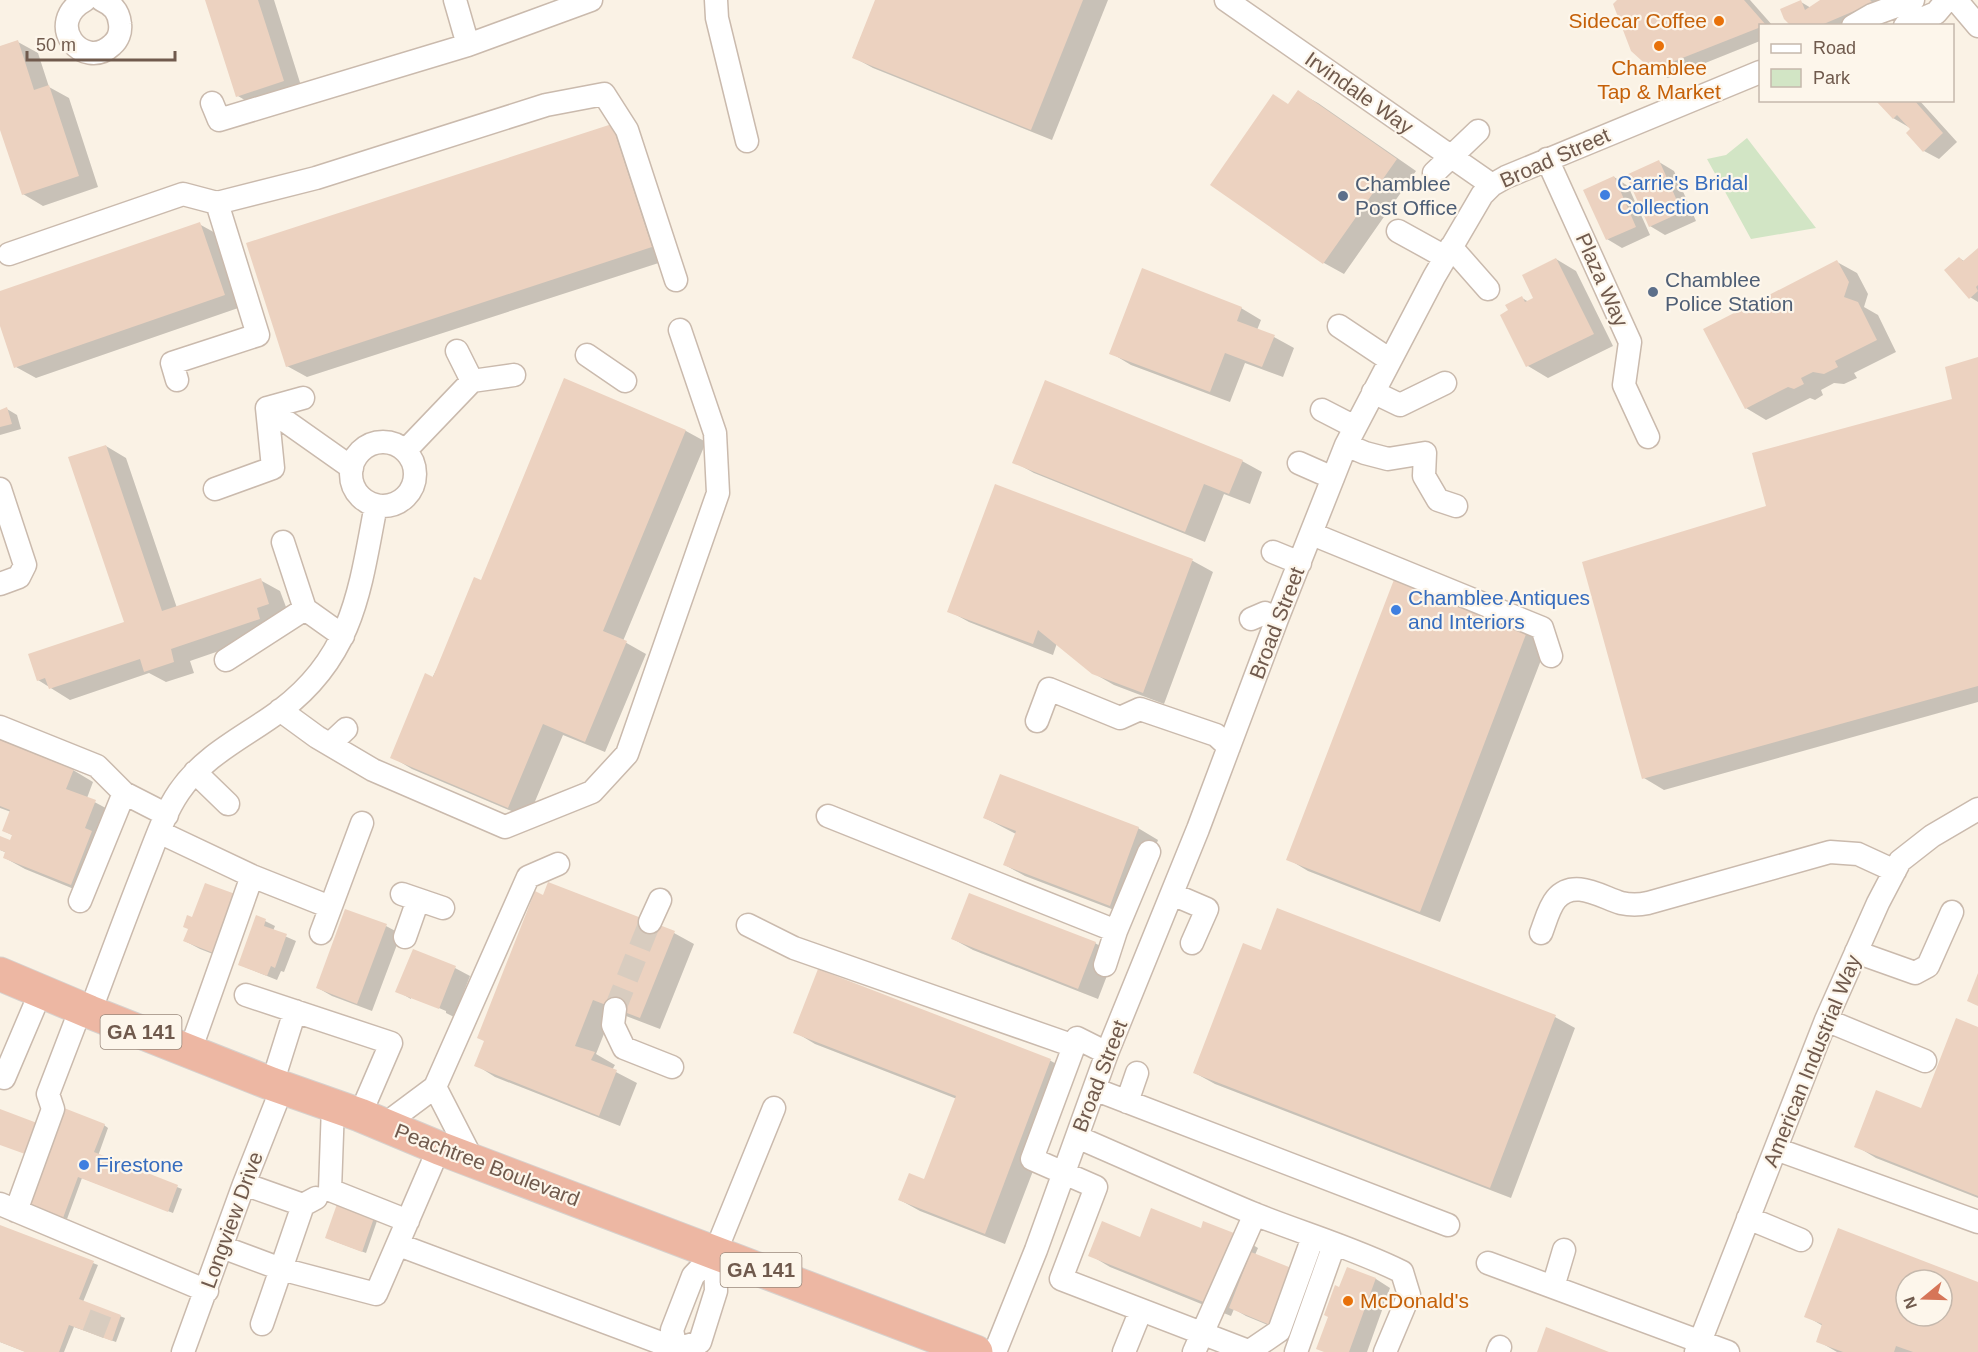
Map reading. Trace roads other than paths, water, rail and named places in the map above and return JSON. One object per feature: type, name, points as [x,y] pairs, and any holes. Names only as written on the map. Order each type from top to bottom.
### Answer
[{"type":"highway","name":"Peachtree Boulevard","points":[[0,974],[277,1086],[359,1115],[439,1148],[976,1352]]},
{"type":"street","points":[[85,0],[75,6],[68,16],[66,30],[71,42],[81,51],[94,53],[107,50],[117,41],[121,28],[119,15],[111,5],[102,0]]},
{"type":"street","points":[[455,0],[468,45]]},
{"type":"street","points":[[213,103],[219,120],[468,45],[591,0]]},
{"type":"street","points":[[716,0],[717,18],[747,141]]},
{"type":"street","name":"Irvindale Way","points":[[1226,0],[1492,185]]},
{"type":"street","points":[[1857,24],[1872,15],[1912,0]]},
{"type":"street","points":[[1910,24],[1936,13],[1947,0]]},
{"type":"street","points":[[1956,0],[1978,26]]},
{"type":"street","name":"Broad Street","points":[[995,1352],[1036,1250],[1107,1053],[1172,894],[1333,478],[1373,392],[1448,252],[1482,195],[1492,185],[1506,177],[1759,73]]},
{"type":"street","points":[[9,254],[183,194],[217,203],[316,178],[546,105],[604,94],[627,130],[676,280]]},
{"type":"street","points":[[1434,173],[1478,131]]},
{"type":"street","name":"Plaza Way","points":[[1547,159],[1630,342],[1624,385],[1648,437]]},
{"type":"street","points":[[177,380],[172,363],[244,349],[258,334],[217,203]]},
{"type":"street","points":[[1398,231],[1448,252],[1488,289]]},
{"type":"street","points":[[1339,326],[1390,360]]},
{"type":"street","points":[[280,710],[373,770],[505,827],[592,792],[627,754],[718,493],[715,434],[680,330]]},
{"type":"street","points":[[457,351],[472,381]]},
{"type":"street","points":[[587,355],[625,381]]},
{"type":"street","points":[[405,450],[472,381],[514,375]]},
{"type":"street","points":[[1373,392],[1400,405],[1445,383]]},
{"type":"street","points":[[267,408],[303,398]]},
{"type":"street","points":[[267,408],[352,468]]},
{"type":"street","points":[[215,489],[273,468],[267,408]]},
{"type":"street","points":[[1322,410],[1351,436],[1365,453],[1388,459],[1425,453],[1425,476],[1438,500],[1456,506]]},
{"type":"street","points":[[375,442],[392,443],[405,450],[415,467],[413,486],[404,499],[388,506],[376,505],[357,492],[351,476],[352,468],[361,450],[375,442]]},
{"type":"street","points":[[1299,463],[1333,478]]},
{"type":"street","points":[[0,489],[25,565],[19,577],[0,584]]},
{"type":"street","points":[[207,1291],[150,1275],[8,1207],[53,1109],[48,1094],[163,823],[179,792],[195,772],[220,749],[280,710],[320,673],[343,636],[358,597],[376,505]]},
{"type":"street","points":[[1312,534],[1542,628],[1551,656]]},
{"type":"street","points":[[283,542],[305,609],[343,636]]},
{"type":"street","points":[[1273,552],[1300,563]]},
{"type":"street","points":[[226,660],[305,609]]},
{"type":"street","points":[[1251,619],[1265,613],[1277,619]]},
{"type":"street","points":[[1037,721],[1049,688],[1120,718],[1140,709],[1216,735],[1229,747]]},
{"type":"street","points":[[0,728],[97,766],[124,793],[163,823],[252,876],[330,907]]},
{"type":"street","points":[[330,744],[346,729]]},
{"type":"street","points":[[195,772],[228,804]]},
{"type":"street","points":[[80,902],[124,793]]},
{"type":"street","name":"American Industrial Way","points":[[1697,1346],[1826,1020],[1900,861],[1932,836],[1978,809]]},
{"type":"street","points":[[828,816],[1116,931]]},
{"type":"street","points":[[321,933],[362,823]]},
{"type":"street","points":[[1105,965],[1116,931],[1149,852]]},
{"type":"street","points":[[1541,933],[1555,899],[1566,891],[1585,890],[1633,905],[1648,903],[1830,852],[1858,854],[1895,871]]},
{"type":"street","points":[[359,1115],[435,1087],[528,877],[558,864]]},
{"type":"street","points":[[189,1051],[252,876]]},
{"type":"street","points":[[1172,894],[1207,909],[1192,943]]},
{"type":"street","points":[[405,937],[410,897],[443,908]]},
{"type":"street","points":[[650,922],[660,900]]},
{"type":"street","points":[[1856,952],[1915,973],[1928,966],[1952,912]]},
{"type":"street","points":[[748,925],[794,948],[1074,1046]]},
{"type":"street","points":[[4,1078],[41,991]]},
{"type":"street","points":[[246,995],[295,1011],[373,1030],[391,1043],[359,1115],[330,1190],[303,1205],[261,1324]]},
{"type":"street","points":[[615,1009],[613,1025],[624,1048],[672,1067]]},
{"type":"street","name":"Longview Drive","points":[[183,1352],[207,1291],[277,1086],[295,1011]]},
{"type":"street","points":[[1826,1020],[1925,1060]]},
{"type":"street","points":[[1107,1053],[1077,1038],[1032,1159],[1096,1187],[1061,1279],[1141,1310],[1198,1343],[1248,1352],[1279,1331],[1313,1237]]},
{"type":"street","points":[[1127,1102],[1137,1073]]},
{"type":"street","points":[[435,1087],[473,1161]]},
{"type":"street","points":[[1094,1089],[1448,1225]]},
{"type":"street","points":[[399,1245],[649,1346],[679,1351],[700,1341],[716,1291],[715,1252],[774,1108]]},
{"type":"street","points":[[1077,1137],[1313,1237],[1331,1252],[1373,1257],[1402,1272],[1409,1295],[1385,1352]]},
{"type":"street","points":[[222,1247],[281,1269],[376,1294],[439,1148]]},
{"type":"street","points":[[1776,1149],[1978,1222]]},
{"type":"street","points":[[244,1184],[303,1205]]},
{"type":"street","points":[[330,1190],[408,1221]]},
{"type":"street","points":[[1198,1343],[1255,1214]]},
{"type":"street","points":[[1748,1218],[1801,1240]]},
{"type":"street","points":[[1036,1250],[1067,1262]]},
{"type":"street","points":[[1553,1287],[1564,1250]]},
{"type":"street","points":[[1296,1352],[1331,1252]]},
{"type":"street","points":[[1488,1263],[1697,1346],[1728,1352]]},
{"type":"street","points":[[1124,1352],[1141,1310]]},
{"type":"tunnel","points":[[615,1009],[650,922]]},
{"type":"tunnel","points":[[93,1334],[103,1308]]},
{"type":"place","name":"Sidecar Coffee","points":[[1719,21]]},
{"type":"place","name":"Chamblee Tap & Market","points":[[1659,46]]},
{"type":"place","name":"Carrie's Bridal Collection","points":[[1605,195]]},
{"type":"place","name":"Chamblee Post Office","points":[[1343,196]]},
{"type":"place","name":"Chamblee Police Station","points":[[1653,292]]},
{"type":"place","name":"Chamblee Antiques and Interiors","points":[[1396,610]]},
{"type":"place","name":"Firestone","points":[[84,1165]]},
{"type":"place","name":"McDonald's","points":[[1348,1301]]}]
